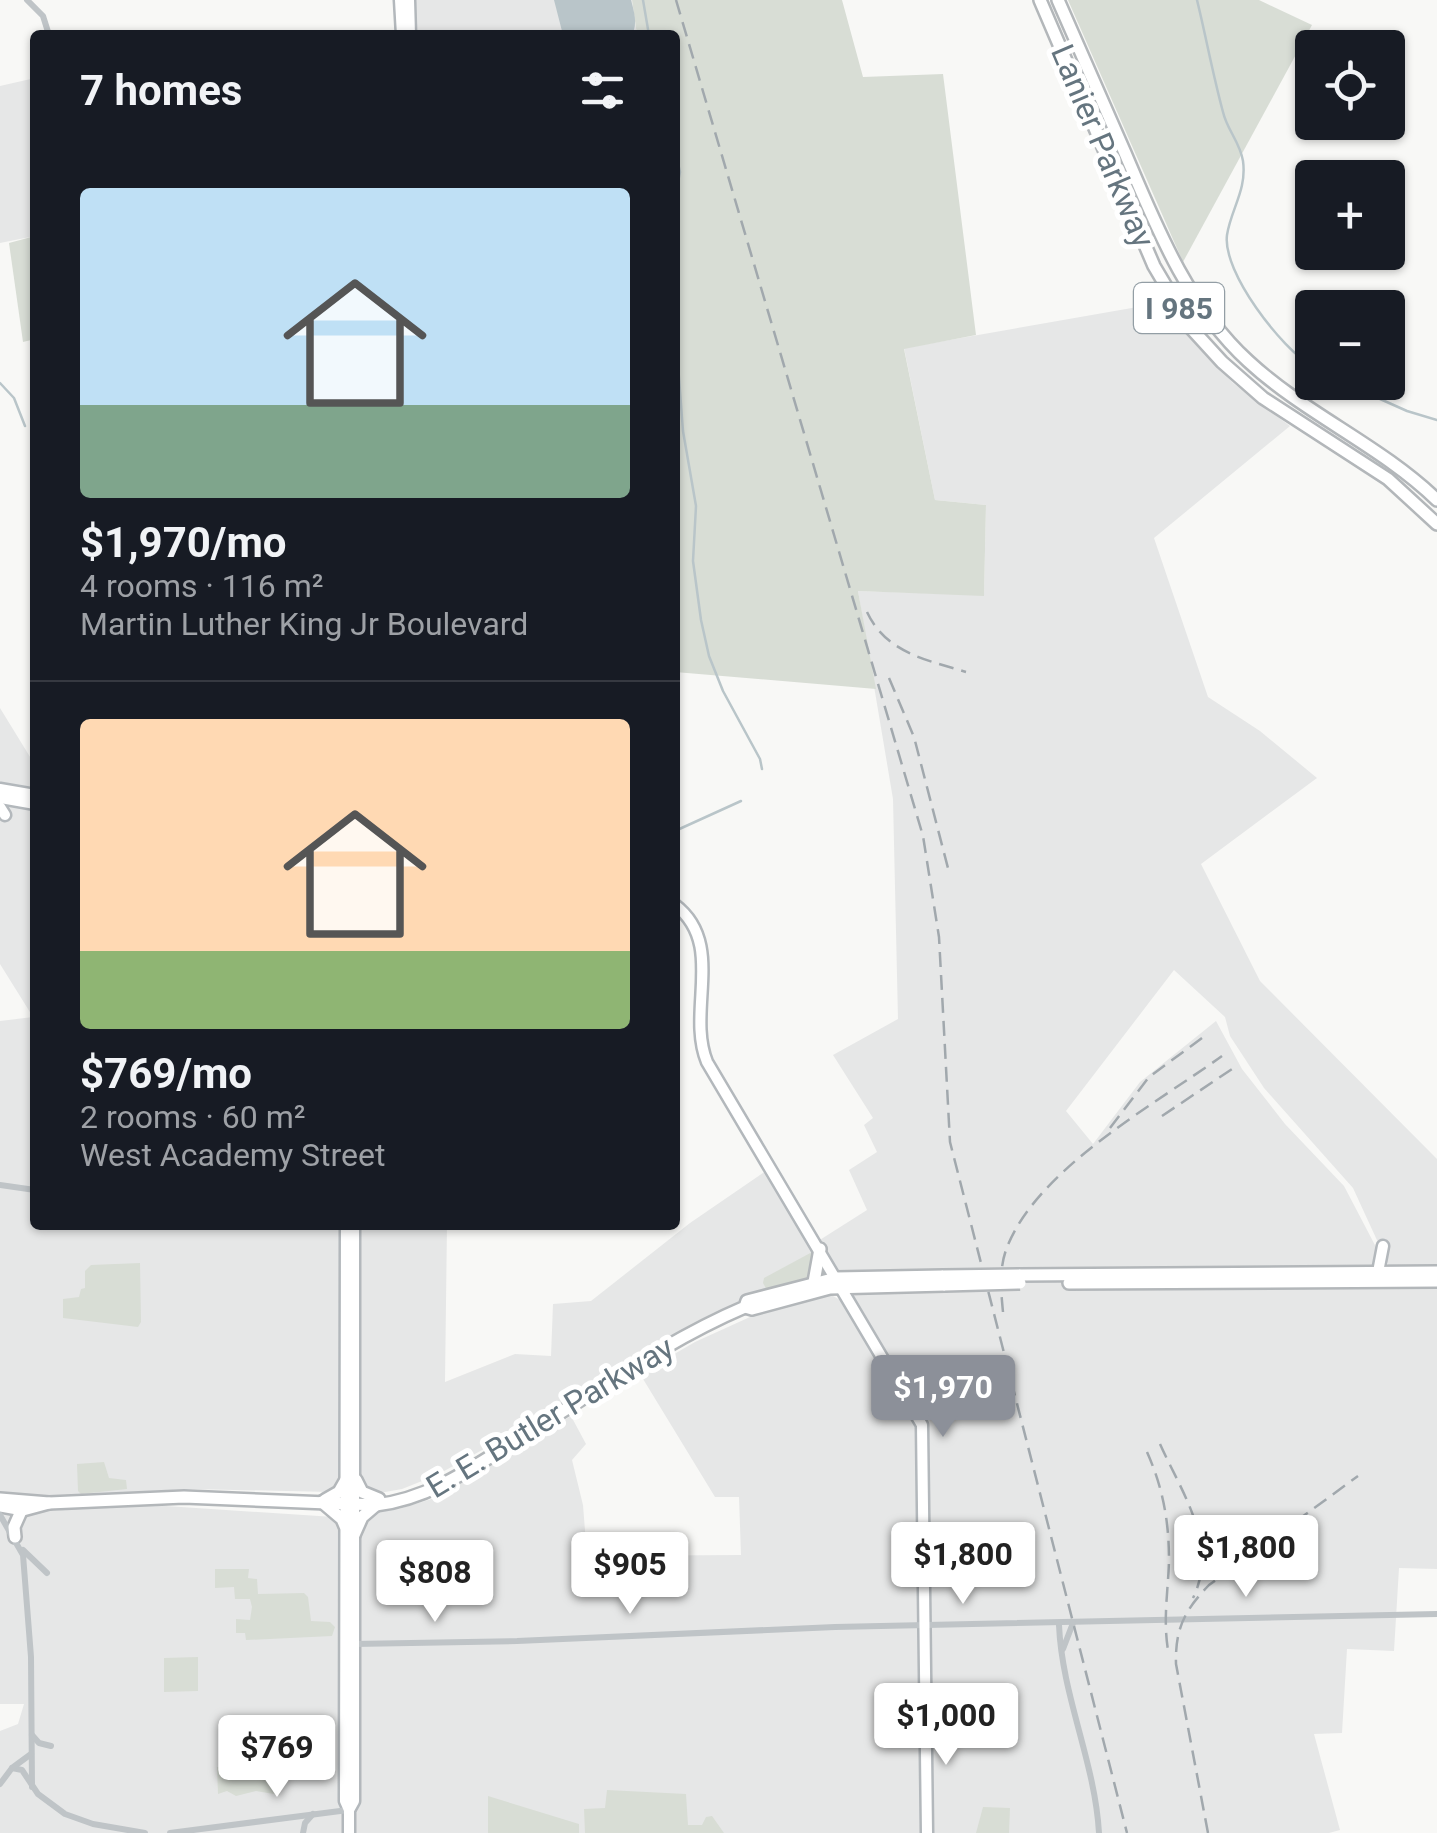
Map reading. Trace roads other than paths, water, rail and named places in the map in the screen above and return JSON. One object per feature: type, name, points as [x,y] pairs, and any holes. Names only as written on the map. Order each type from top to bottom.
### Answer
[{"type":"highway","name":"Lanier Parkway","points":[[1040,0],[1154,266],[1190,327],[1222,362],[1264,398],[1388,479],[1437,524]]},
{"type":"highway","name":"Lanier Parkway","points":[[1058,0],[1166,250],[1222,334],[1249,362],[1390,458],[1437,500]]},
{"type":"highway","points":[[814,1282],[820,1249]]},
{"type":"highway","name":"E. E. Butler Parkway","points":[[745,1307],[747,1301],[814,1282],[1437,1272]]},
{"type":"highway","name":"E. E. Butler Parkway","points":[[1020,1279],[1437,1281]]},
{"type":"highway","name":"E. E. Butler Parkway","points":[[0,1506],[137,1497],[393,1503],[421,1495],[477,1464],[688,1334],[745,1307],[752,1309],[839,1283]]},
{"type":"highway","points":[[376,1504],[350,1530],[322,1502],[351,1479],[365,1494],[393,1503]]},
{"type":"highway","name":"E. E. Butler Parkway","points":[[0,1498],[20,1506]]},
{"type":"highway","points":[[18,1543],[16,1520],[20,1506]]},
{"type":"main road","points":[[400,0],[402,30]]},
{"type":"main road","points":[[409,0],[410,30]]},
{"type":"main road","points":[[0,789],[30,794]]},
{"type":"main road","points":[[0,798],[30,804]]},
{"type":"main road","points":[[5,813],[21,804]]},
{"type":"main road","points":[[680,909],[699,934],[704,1056],[922,1425],[927,1833]]},
{"type":"main road","points":[[346,1230],[351,1479]]},
{"type":"main road","points":[[348,1833],[349,1810],[354,1801],[356,1740],[349,1644],[354,1230]]},
{"type":"main road","points":[[1378,1272],[1383,1246]]},
{"type":"street","points":[[27,0],[42,16],[48,30]]},
{"type":"street","points":[[0,1185],[30,1189]]},
{"type":"street","points":[[0,1516],[18,1543],[47,1573]]},
{"type":"street","points":[[18,1543],[30,1650],[32,1787]]},
{"type":"street","points":[[349,1644],[1437,1614]]},
{"type":"street","points":[[1061,1655],[1073,1623]]},
{"type":"street","points":[[1060,1625],[1061,1655],[1087,1759],[1099,1833]]},
{"type":"street","points":[[32,1735],[39,1743],[51,1746]]},
{"type":"street","points":[[0,1784],[12,1768],[32,1754]]},
{"type":"street","points":[[12,1768],[25,1772],[32,1787],[73,1818],[145,1833]]},
{"type":"street","points":[[170,1833],[349,1810]]},
{"type":"street","points":[[303,1833],[313,1814]]},
{"type":"waterway","points":[[643,0],[648,30]]},
{"type":"waterway","points":[[1197,0],[1223,112],[1243,161],[1243,181],[1227,235],[1228,251],[1256,308],[1295,353]]},
{"type":"waterway","points":[[0,383],[14,398],[25,426]]},
{"type":"waterway","points":[[680,391],[696,506],[693,561],[701,620],[709,656],[723,691],[762,769]]},
{"type":"waterway","points":[[1382,400],[1437,420]]},
{"type":"waterway","points":[[680,829],[741,801]]},
{"type":"railway","points":[[676,0],[923,836],[939,937],[950,1142],[1127,1833]]},
{"type":"railway","points":[[867,612],[896,646],[966,672]]},
{"type":"railway","points":[[889,678],[914,737],[949,872]]},
{"type":"railway","points":[[1110,1128],[1149,1077],[1202,1038]]},
{"type":"railway","points":[[1003,1312],[1001,1273],[1006,1250],[1042,1193],[1099,1141],[1222,1056]]},
{"type":"railway","points":[[1162,1116],[1232,1069]]},
{"type":"railway","points":[[1160,1444],[1187,1500],[1200,1539],[1200,1578],[1193,1598]]},
{"type":"railway","points":[[1147,1452],[1161,1492],[1168,1532],[1168,1650]]},
{"type":"railway","points":[[1208,1833],[1176,1664],[1183,1620],[1209,1585],[1358,1476]]}]
